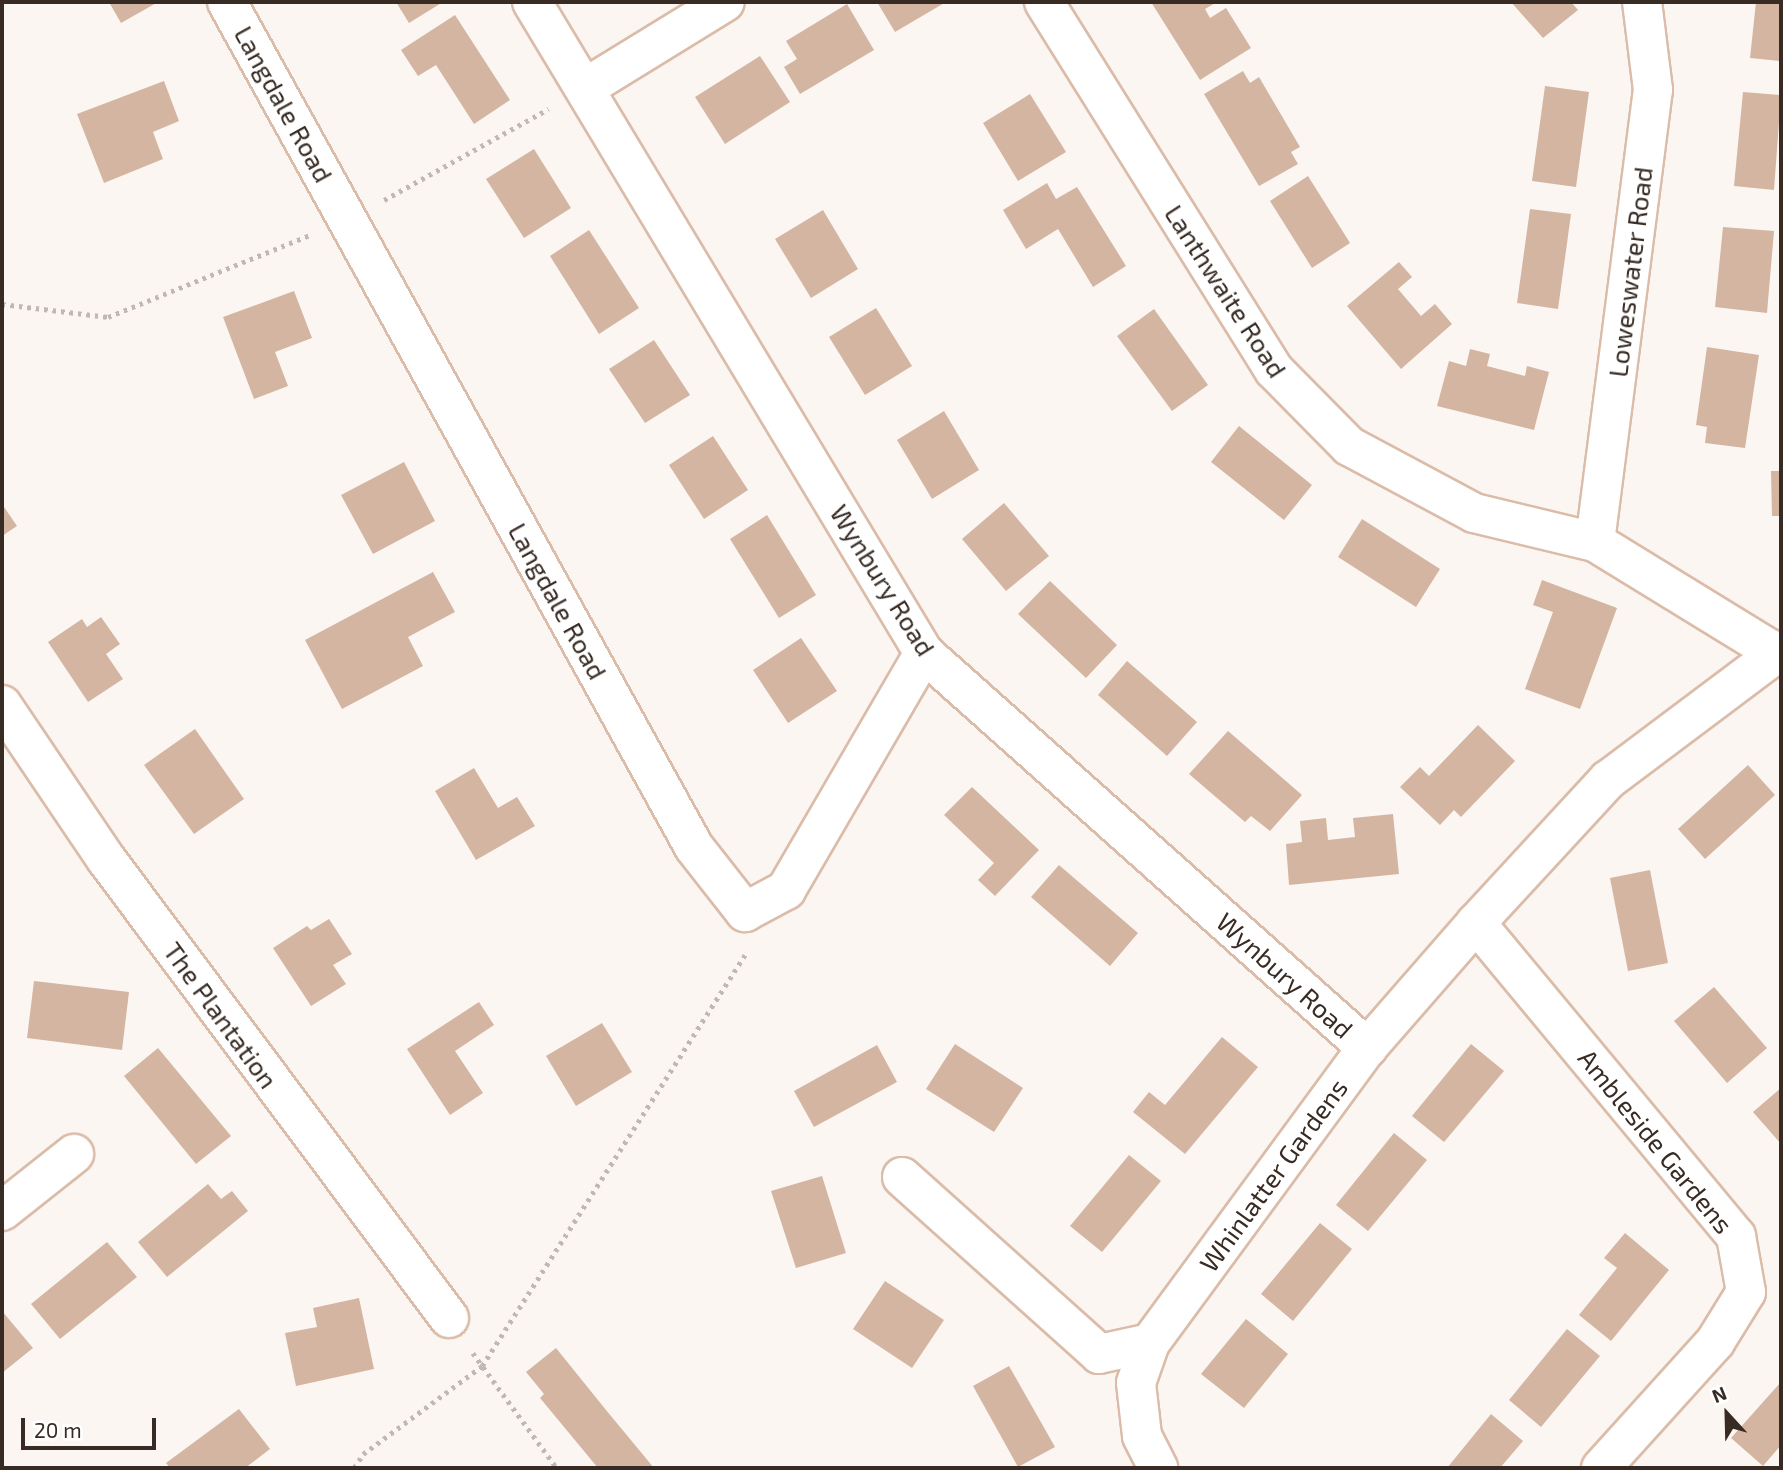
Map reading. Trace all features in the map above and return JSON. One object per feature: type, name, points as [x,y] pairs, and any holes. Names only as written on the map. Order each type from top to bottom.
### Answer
[{"type":"street","name":"Langdale Road","points":[[227,2],[694,847],[745,912],[786,890],[923,653]]},
{"type":"street","name":"Wynbury Road","points":[[532,2],[923,653],[1367,1048]]},
{"type":"street","points":[[585,89],[725,2]]},
{"type":"street","name":"Lanthwaite Road","points":[[1044,2],[1274,370],[1349,446],[1474,513],[1595,542],[1779,651]]},
{"type":"street","name":"Loweswater Road","points":[[1595,542],[1653,90],[1642,2]]},
{"type":"street","name":"Whinlatter Gardens","points":[[1158,1468],[1142,1436],[1136,1383],[1150,1343],[1367,1048],[1476,923],[1608,780],[1779,651]]},
{"type":"street","name":"The Plantation","points":[[2,705],[106,859],[449,1318]]},
{"type":"street","name":"Ambleside Gardens","points":[[1476,923],[1736,1236],[1746,1292],[1715,1342],[1601,1468]]},
{"type":"street","points":[[2,1211],[74,1154]]},
{"type":"street","points":[[902,1177],[1099,1354],[1150,1343]]},
{"type":"path","points":[[2,304],[108,317],[348,220],[585,89]]},
{"type":"path","points":[[354,1468],[363,1454],[482,1366],[751,946]]},
{"type":"path","points":[[482,1366],[557,1468]]},
{"type":"building","points":[[109,2],[158,2],[121,23]]},
{"type":"building","points":[[396,2],[443,2],[409,23]]},
{"type":"building","points":[[877,2],[946,2],[895,32]]},
{"type":"building","points":[[1151,2],[1217,2],[1205,9],[1210,18],[1226,8],[1251,48],[1200,80]]},
{"type":"building","points":[[1511,2],[1571,2],[1578,10],[1543,38]]},
{"type":"building","points":[[1756,2],[1781,2],[1781,61],[1750,58]]},
{"type":"building","points":[[847,4],[874,50],[800,94],[784,67],[797,59],[786,41]]},
{"type":"building","points":[[455,15],[510,100],[474,124],[436,65],[418,76],[401,50]]},
{"type":"building","points":[[760,56],[790,102],[725,144],[695,97]]},
{"type":"building","points":[[1243,71],[1250,83],[1259,77],[1300,147],[1291,152],[1298,164],[1259,186],[1204,94]]},
{"type":"building","points":[[164,81],[179,121],[153,132],[163,159],[104,183],[77,114]]},
{"type":"building","points":[[1545,86],[1589,92],[1576,187],[1532,181]]},
{"type":"building","points":[[1743,92],[1781,95],[1774,190],[1734,186]]},
{"type":"building","points":[[1030,94],[1066,152],[1018,181],[983,123]]},
{"type":"building","points":[[534,149],[571,208],[524,238],[486,179]]},
{"type":"building","points":[[1308,176],[1350,243],[1312,268],[1270,201]]},
{"type":"building","points":[[1047,183],[1056,199],[1077,187],[1126,266],[1093,287],[1058,229],[1026,249],[1003,210]]},
{"type":"building","points":[[1530,209],[1571,214],[1558,309],[1517,303]]},
{"type":"building","points":[[823,210],[858,269],[811,298],[775,239]]},
{"type":"building","points":[[1723,227],[1774,231],[1767,313],[1715,307]]},
{"type":"building","points":[[589,230],[639,308],[599,334],[550,256]]},
{"type":"building","points":[[1399,262],[1412,277],[1398,289],[1421,316],[1435,304],[1452,324],[1401,369],[1347,306]]},
{"type":"building","points":[[294,291],[312,338],[275,352],[288,386],[254,399],[223,317]]},
{"type":"building","points":[[876,308],[912,366],[865,395],[829,337]]},
{"type":"building","points":[[1154,309],[1208,385],[1172,411],[1117,336]]},
{"type":"building","points":[[654,340],[690,395],[645,423],[609,369]]},
{"type":"building","points":[[1707,347],[1759,355],[1745,448],[1705,443],[1707,427],[1696,425]]},
{"type":"building","points":[[1470,349],[1490,354],[1487,366],[1525,376],[1527,366],[1549,372],[1534,430],[1437,406],[1449,361],[1466,366]]},
{"type":"building","points":[[944,411],[979,470],[932,499],[897,440]]},
{"type":"building","points":[[1239,426],[1312,485],[1284,520],[1211,462]]},
{"type":"building","points":[[713,436],[748,490],[704,519],[669,465]]},
{"type":"building","points":[[404,462],[435,521],[373,554],[341,495]]},
{"type":"building","points":[[1771,471],[1781,471],[1781,516],[1772,516]]},
{"type":"building","points":[[1004,503],[1049,556],[1006,591],[962,539]]},
{"type":"building","points":[[2,504],[17,526],[2,536]]},
{"type":"building","points":[[767,515],[816,595],[779,618],[730,539]]},
{"type":"building","points":[[1362,519],[1440,569],[1416,607],[1338,557]]},
{"type":"building","points":[[433,572],[455,612],[408,637],[423,666],[342,709],[305,640]]},
{"type":"building","points":[[1542,580],[1617,608],[1580,709],[1525,689],[1553,612],[1533,605]]},
{"type":"building","points":[[1050,581],[1117,645],[1086,678],[1018,614]]},
{"type":"building","points":[[101,617],[120,644],[106,654],[123,679],[88,702],[48,642],[82,619],[87,627]]},
{"type":"building","points":[[801,638],[837,691],[788,723],[753,670]]},
{"type":"building","points":[[1127,661],[1197,722],[1167,756],[1098,695]]},
{"type":"building","points":[[1478,725],[1515,761],[1461,817],[1454,810],[1440,825],[1400,787],[1420,767],[1429,776]]},
{"type":"building","points":[[195,729],[244,799],[194,834],[144,765]]},
{"type":"building","points":[[1228,731],[1302,795],[1270,831],[1251,816],[1245,822],[1189,774]]},
{"type":"building","points":[[1748,765],[1775,795],[1705,859],[1678,829]]},
{"type":"building","points":[[474,768],[498,808],[517,797],[535,826],[476,860],[435,791]]},
{"type":"building","points":[[972,787],[1039,850],[995,896],[978,880],[994,863],[944,815]]},
{"type":"building","points":[[1393,814],[1399,874],[1289,885],[1286,844],[1302,842],[1300,821],[1326,818],[1328,840],[1355,837],[1353,818]]},
{"type":"building","points":[[1059,865],[1138,933],[1110,966],[1031,897]]},
{"type":"building","points":[[1650,870],[1668,963],[1628,971],[1610,878]]},
{"type":"building","points":[[329,919],[352,954],[333,965],[346,984],[311,1006],[273,948],[307,926],[311,930]]},
{"type":"building","points":[[34,981],[129,992],[122,1050],[27,1038]]},
{"type":"building","points":[[1714,987],[1767,1048],[1727,1083],[1674,1021]]},
{"type":"building","points":[[479,1002],[494,1025],[455,1051],[483,1093],[450,1115],[407,1049]]},
{"type":"building","points":[[602,1023],[632,1072],[576,1106],[546,1056]]},
{"type":"building","points":[[1222,1037],[1258,1067],[1185,1154],[1133,1112],[1149,1092],[1165,1105]]},
{"type":"building","points":[[955,1044],[1023,1088],[994,1132],[926,1089]]},
{"type":"building","points":[[1471,1044],[1504,1071],[1444,1142],[1412,1116]]},
{"type":"building","points":[[877,1045],[897,1082],[814,1127],[794,1091]]},
{"type":"building","points":[[158,1048],[231,1136],[196,1164],[124,1076]]},
{"type":"building","points":[[1781,1088],[1781,1144],[1753,1112]]},
{"type":"building","points":[[1394,1133],[1427,1160],[1368,1231],[1336,1205]]},
{"type":"building","points":[[1129,1155],[1161,1181],[1102,1252],[1070,1226]]},
{"type":"building","points":[[822,1176],[846,1253],[796,1268],[771,1191]]},
{"type":"building","points":[[208,1184],[221,1199],[232,1191],[248,1211],[167,1277],[138,1242]]},
{"type":"building","points":[[1320,1223],[1352,1249],[1293,1321],[1261,1294]]},
{"type":"building","points":[[1625,1233],[1669,1270],[1611,1341],[1579,1315],[1617,1268],[1604,1258]]},
{"type":"building","points":[[107,1242],[137,1277],[60,1339],[31,1304]]},
{"type":"building","points":[[885,1281],[944,1320],[912,1368],[853,1329]]},
{"type":"building","points":[[359,1298],[374,1369],[296,1386],[285,1333],[317,1327],[313,1308]]},
{"type":"building","points":[[2,1311],[33,1348],[2,1373]]},
{"type":"building","points":[[1246,1319],[1288,1354],[1244,1408],[1201,1374]]},
{"type":"building","points":[[1567,1329],[1600,1356],[1541,1427],[1509,1400]]},
{"type":"building","points":[[556,1348],[654,1468],[598,1468],[540,1398],[544,1394],[526,1372]]},
{"type":"building","points":[[1009,1366],[1055,1447],[1018,1467],[973,1386]]},
{"type":"building","points":[[1781,1382],[1781,1445],[1763,1466],[1731,1438]]},
{"type":"building","points":[[239,1409],[270,1449],[245,1468],[170,1468],[166,1463]]},
{"type":"building","points":[[1491,1414],[1523,1441],[1500,1468],[1447,1468]]}]
